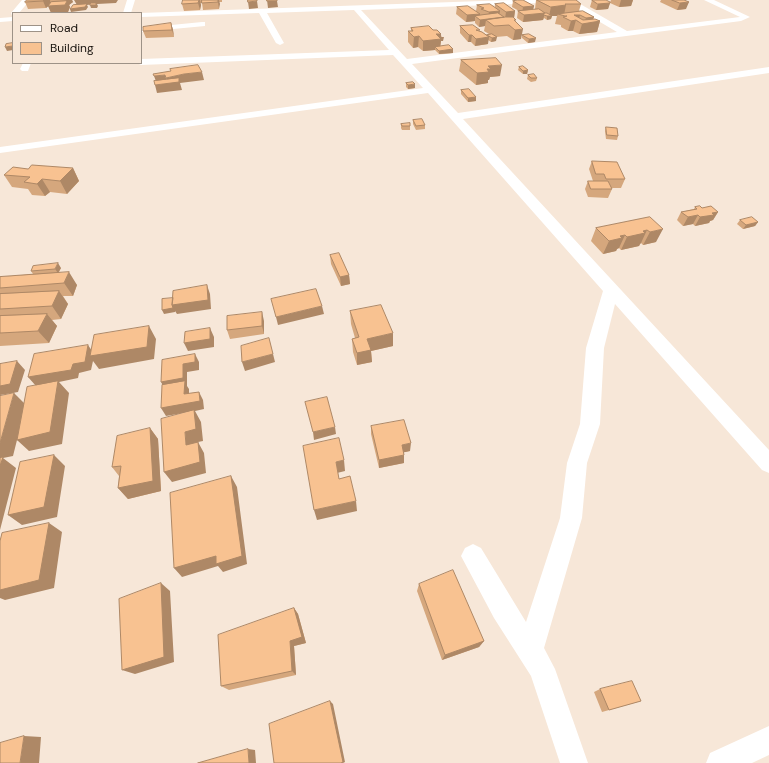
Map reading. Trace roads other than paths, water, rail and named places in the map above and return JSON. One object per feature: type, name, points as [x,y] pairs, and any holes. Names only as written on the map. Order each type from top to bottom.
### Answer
[{"type":"street","points":[[16,12],[26,0]]},
{"type":"street","points":[[127,12],[131,0]]},
{"type":"street","points":[[567,0],[626,34]]},
{"type":"street","points":[[234,21],[263,14],[424,2],[572,0]]},
{"type":"street","points":[[142,62],[401,57],[626,34],[746,17],[708,0]]},
{"type":"street","points":[[356,8],[769,464]]},
{"type":"street","points":[[142,15],[237,9],[263,14],[280,43]]},
{"type":"street","points":[[0,20],[12,18]]},
{"type":"street","points":[[142,30],[210,23]]},
{"type":"street","points":[[455,117],[769,70]]},
{"type":"street","points":[[0,150],[430,90]]},
{"type":"street","points":[[530,651],[571,518],[577,463],[590,424],[595,348],[611,289]]},
{"type":"street","points":[[473,556],[503,609],[542,669],[574,763]]},
{"type":"street","points":[[720,763],[769,740]]}]
